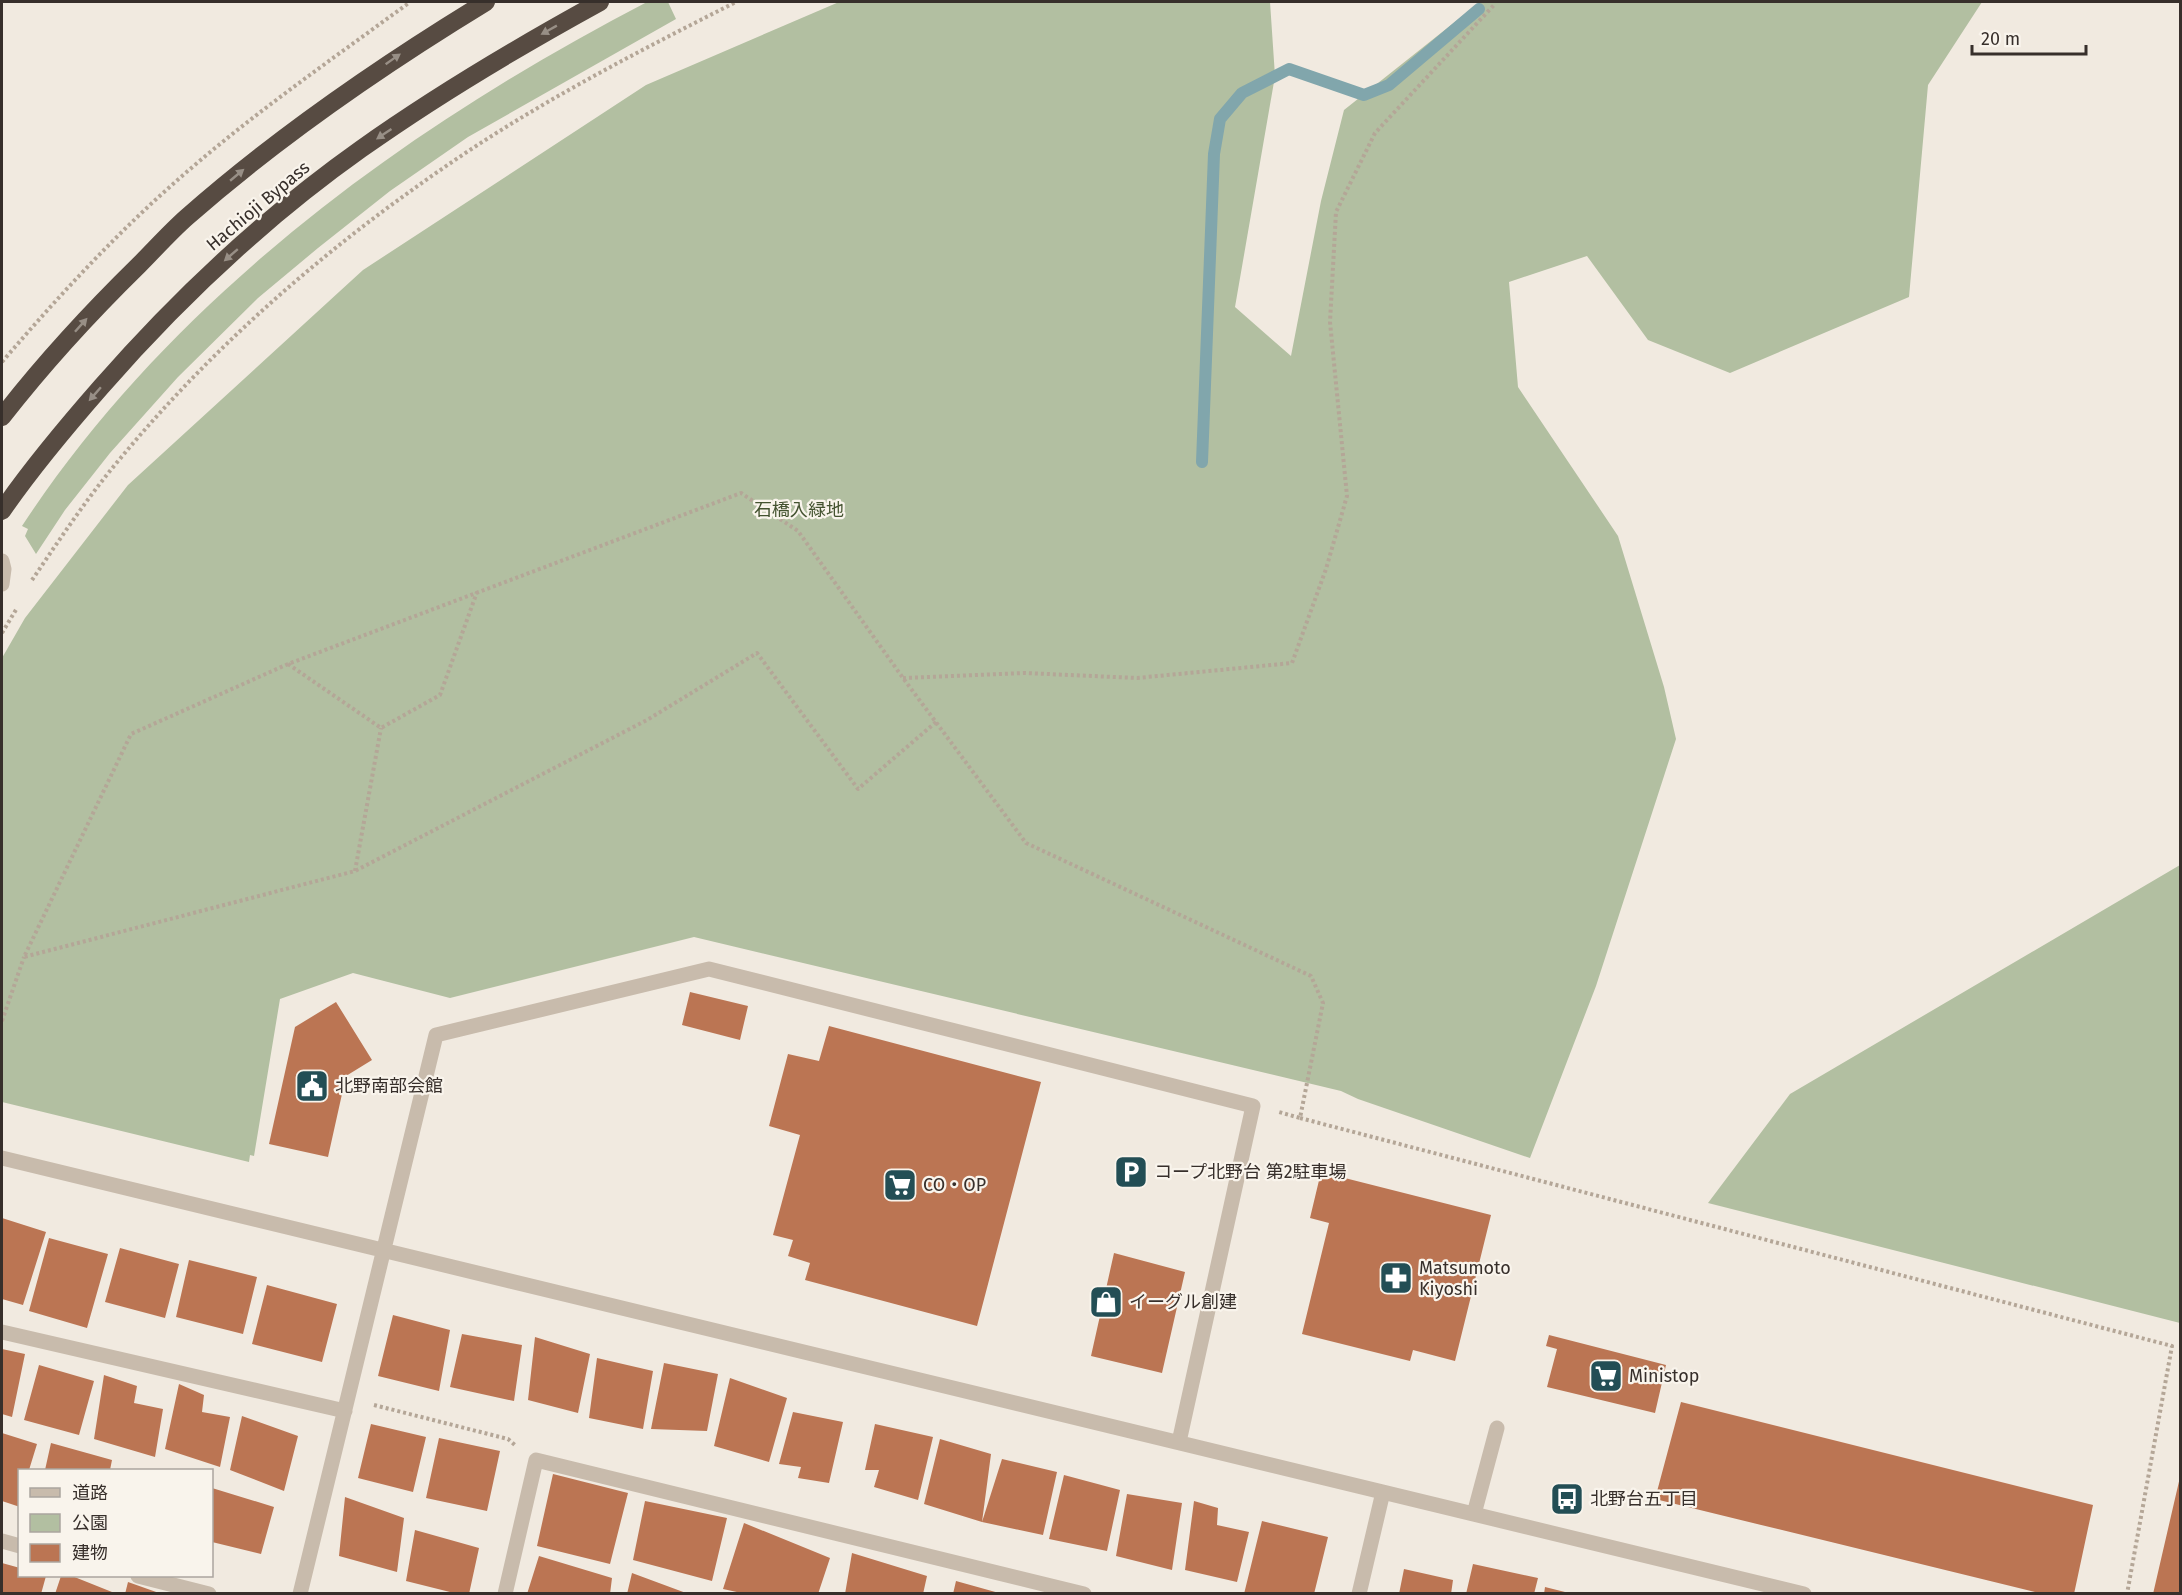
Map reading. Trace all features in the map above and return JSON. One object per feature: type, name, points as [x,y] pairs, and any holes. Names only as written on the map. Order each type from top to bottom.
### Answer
[{"type":"highway","name":"Hachioji Bypass","points":[[2,417],[27,384],[98,305],[186,218],[250,164],[325,106],[409,49],[486,2]]},
{"type":"highway","name":"Hachioji Bypass","points":[[2,511],[67,425],[139,344],[222,262],[286,207],[360,150],[440,96],[538,36],[600,2]]},
{"type":"street","points":[[2,561],[4,568],[2,584]]},
{"type":"street","points":[[300,1593],[436,1035],[709,969],[1253,1106],[1179,1442]]},
{"type":"street","points":[[2,1158],[1804,1593]]},
{"type":"street","points":[[2,1332],[346,1405]]},
{"type":"street","points":[[1474,1514],[1497,1428]]},
{"type":"street","points":[[505,1593],[536,1461],[1084,1593]]},
{"type":"street","points":[[1359,1593],[1383,1492]]},
{"type":"street","points":[[2,1541],[18,1545]]},
{"type":"street","points":[[146,1577],[209,1593]]},
{"type":"path","points":[[31,580],[119,459],[210,360],[267,306],[325,256],[402,197],[474,147],[640,51],[736,2]]},
{"type":"path","points":[[903,678],[1025,673],[1137,678],[1292,663],[1326,569],[1347,496],[1330,322],[1336,212],[1375,133],[1494,5],[1494,2]]},
{"type":"path","points":[[2,1021],[24,957],[131,734],[288,664],[741,493],[798,531],[903,678],[1026,843],[1311,976],[1323,1003],[1300,1118]]},
{"type":"path","points":[[381,728],[440,695],[477,592]]},
{"type":"path","points":[[24,957],[355,871],[647,720],[757,653],[858,789],[936,722]]},
{"type":"path","points":[[288,664],[381,728]]},
{"type":"path","points":[[355,871],[381,728]]},
{"type":"path","points":[[1253,1106],[2172,1346],[2127,1593]]},
{"type":"path","points":[[346,1405],[508,1439],[536,1461]]},
{"type":"green space","points":[[647,2],[668,2],[676,19],[468,137],[390,191],[258,298],[178,377],[110,453],[65,510],[36,554],[25,536],[28,529],[22,526],[82,443],[149,365],[223,292],[301,225],[384,162],[470,104],[558,51]]},
{"type":"green space","name":"石橋入緑地","points":[[839,2],[1270,2],[1275,76],[1235,307],[1291,356],[1321,201],[1344,110],[1480,2],[1982,2],[1928,85],[1909,297],[1730,373],[1648,340],[1587,256],[1509,282],[1518,387],[1618,536],[1664,687],[1676,739],[1596,986],[1530,1158],[1358,1099],[1341,1091],[694,937],[450,998],[353,973],[280,999],[254,1156],[250,1155],[249,1162],[2,1102],[2,658],[25,618],[128,485],[363,270],[646,85]]},
{"type":"green space","points":[[2180,865],[2180,1323],[1708,1203],[1790,1094]]},
{"type":"building","points":[[690,992],[748,1006],[740,1040],[682,1025]]},
{"type":"building","points":[[336,1002],[372,1060],[346,1076],[328,1157],[269,1144],[295,1027]]},
{"type":"building","name":"CO・OP","points":[[829,1026],[1041,1082],[977,1326],[805,1280],[810,1263],[788,1256],[793,1240],[773,1235],[800,1135],[769,1126],[788,1054],[819,1061]]},
{"type":"building","name":"Matsumoto Kiyoshi","points":[[1321,1172],[1491,1215],[1455,1361],[1413,1350],[1410,1361],[1302,1334],[1329,1223],[1310,1218]]},
{"type":"building","points":[[2,1218],[46,1232],[23,1305],[2,1299]]},
{"type":"building","points":[[49,1238],[108,1254],[87,1328],[29,1311]]},
{"type":"building","points":[[120,1248],[179,1264],[165,1318],[105,1302]]},
{"type":"building","points":[[1114,1253],[1185,1272],[1162,1373],[1091,1356]]},
{"type":"building","points":[[189,1260],[257,1277],[243,1334],[176,1317]]},
{"type":"building","points":[[267,1285],[337,1304],[322,1362],[252,1344]]},
{"type":"building","points":[[393,1315],[450,1330],[439,1391],[378,1376]]},
{"type":"building","points":[[462,1334],[522,1345],[514,1401],[450,1387]]},
{"type":"building","name":"Ministop","points":[[1549,1335],[1666,1365],[1655,1413],[1547,1387],[1557,1349],[1546,1346]]},
{"type":"building","points":[[535,1337],[590,1354],[578,1413],[528,1400]]},
{"type":"building","points":[[2,1349],[25,1354],[12,1417],[2,1414]]},
{"type":"building","points":[[597,1358],[653,1371],[643,1429],[589,1418]]},
{"type":"building","points":[[664,1363],[718,1374],[707,1431],[651,1429]]},
{"type":"building","points":[[39,1365],[94,1381],[79,1435],[24,1420]]},
{"type":"building","points":[[104,1375],[137,1386],[134,1403],[163,1409],[155,1457],[94,1439]]},
{"type":"building","points":[[730,1378],[787,1398],[769,1462],[714,1446]]},
{"type":"building","points":[[179,1384],[204,1395],[202,1412],[230,1417],[220,1467],[165,1449]]},
{"type":"building","points":[[1681,1402],[2093,1505],[2074,1594],[2043,1594],[1655,1499]]},
{"type":"building","points":[[793,1412],[843,1422],[829,1483],[798,1478],[801,1467],[779,1464]]},
{"type":"building","points":[[242,1416],[298,1436],[284,1491],[230,1470]]},
{"type":"building","points":[[371,1424],[426,1437],[413,1492],[358,1478]]},
{"type":"building","points":[[875,1424],[933,1437],[918,1500],[874,1487],[879,1470],[865,1470]]},
{"type":"building","points":[[2,1433],[37,1444],[29,1469],[18,1469],[18,1506],[2,1501]]},
{"type":"building","points":[[439,1438],[500,1451],[487,1511],[426,1498]]},
{"type":"building","points":[[940,1439],[991,1454],[982,1522],[924,1504]]},
{"type":"building","points":[[51,1443],[112,1460],[110,1469],[45,1469]]},
{"type":"building","points":[[1002,1459],[1057,1472],[1043,1535],[982,1522]]},
{"type":"building","points":[[553,1474],[628,1493],[610,1564],[537,1546]]},
{"type":"building","points":[[1064,1475],[1120,1490],[1107,1551],[1049,1539]]},
{"type":"building","points":[[2180,1477],[2180,1594],[2153,1594]]},
{"type":"building","points":[[213,1488],[274,1507],[261,1554],[213,1542]]},
{"type":"building","points":[[1127,1494],[1182,1503],[1172,1570],[1116,1556]]},
{"type":"building","points":[[345,1497],[404,1518],[397,1572],[339,1556]]},
{"type":"building","points":[[645,1501],[727,1518],[712,1581],[633,1560]]},
{"type":"building","points":[[1194,1501],[1218,1508],[1217,1525],[1249,1532],[1237,1582],[1185,1570]]},
{"type":"building","points":[[1262,1521],[1328,1537],[1314,1594],[1244,1594]]},
{"type":"building","points":[[744,1523],[830,1558],[818,1594],[746,1594],[723,1589]]},
{"type":"building","points":[[415,1530],[479,1548],[469,1594],[458,1594],[406,1581]]},
{"type":"building","points":[[852,1553],[927,1576],[923,1594],[845,1594]]},
{"type":"building","points":[[539,1556],[612,1578],[610,1594],[527,1594]]},
{"type":"building","points":[[2,1563],[18,1567],[18,1577],[46,1577],[41,1594],[2,1594]]},
{"type":"building","points":[[1473,1564],[1538,1578],[1534,1594],[1466,1594]]},
{"type":"building","points":[[1404,1569],[1453,1580],[1451,1594],[1399,1594]]},
{"type":"building","points":[[632,1573],[686,1593],[686,1594],[627,1594]]},
{"type":"building","points":[[61,1577],[74,1577],[117,1594],[55,1594]]},
{"type":"building","points":[[956,1581],[999,1593],[999,1594],[953,1594]]},
{"type":"building","points":[[128,1582],[159,1593],[159,1594],[125,1594]]},
{"type":"building","points":[[1545,1587],[1569,1593],[1569,1594],[1544,1594]]},
{"type":"waterway","points":[[1202,462],[1214,154],[1220,119],[1242,93],[1289,69],[1364,95],[1389,85],[1479,9]]},
{"type":"place","name":"北野南部会館","points":[[312,1086]]},
{"type":"place","name":"コープ北野台 第2駐車場","points":[[1131,1172]]},
{"type":"place","name":"CO・OP","points":[[900,1185]]},
{"type":"place","name":"Matsumoto Kiyoshi","points":[[1396,1278]]},
{"type":"place","name":"イーグル創建","points":[[1106,1302]]},
{"type":"place","name":"Ministop","points":[[1606,1376]]},
{"type":"place","name":"北野台五丁目","points":[[1567,1499]]}]
